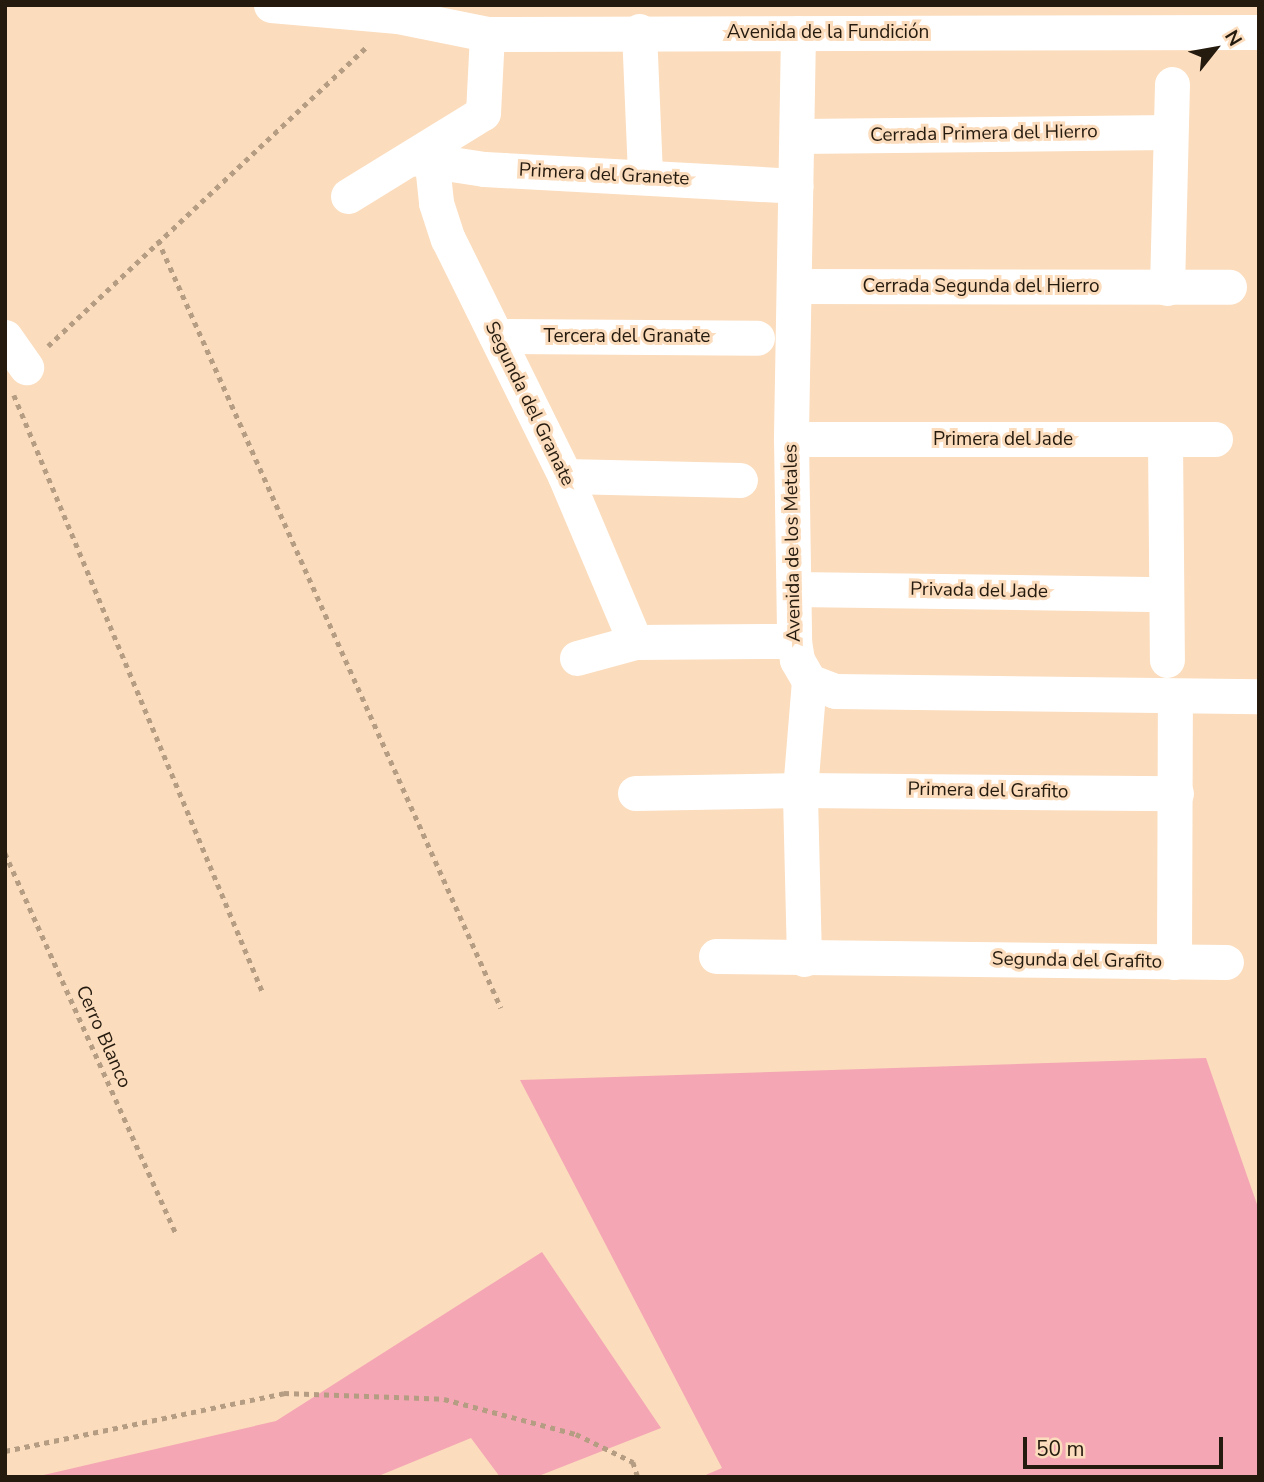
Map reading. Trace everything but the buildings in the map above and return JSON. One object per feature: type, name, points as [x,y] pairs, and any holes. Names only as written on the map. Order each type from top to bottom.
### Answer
[{"type":"street","name":"Avenida de la Fundición","points":[[271,5],[385,10],[487,34],[639,31],[1259,32]]},
{"type":"street","points":[[639,31],[645,176]]},
{"type":"street","name":"Avenida de los Metales","points":[[798,33],[791,439],[794,641],[797,660],[809,681]]},
{"type":"street","points":[[484,169],[487,34]]},
{"type":"street","points":[[1167,288],[1172,84]]},
{"type":"street","points":[[348,196],[422,161],[484,113]]},
{"type":"street","name":"Cerrada Primera del Hierro","points":[[798,136],[1170,132]]},
{"type":"street","name":"Primera del Granete","points":[[422,161],[484,169],[645,176],[796,187]]},
{"type":"street","name":"Segunda del Granate","points":[[422,161],[448,239],[565,477],[635,642]]},
{"type":"street","name":"Cerrada Segunda del Hierro","points":[[794,286],[1229,287]]},
{"type":"street","name":"Tercera del Granate","points":[[496,336],[757,338]]},
{"type":"street","points":[[5,337],[26,367]]},
{"type":"street","name":"Primera del Jade","points":[[791,439],[1215,439]]},
{"type":"street","points":[[1165,440],[1167,660]]},
{"type":"street","points":[[565,477],[740,480]]},
{"type":"street","name":"Privada del Jade","points":[[794,589],[1165,594]]},
{"type":"street","points":[[577,658],[635,642],[794,641]]},
{"type":"street","points":[[804,959],[800,790],[809,681],[835,691],[1175,698],[1259,696]]},
{"type":"street","name":"Segunda del Grafito","points":[[716,956],[1174,962],[1175,698]]},
{"type":"street","name":"Primera del Grafito","points":[[635,793],[800,790],[1176,793]]},
{"type":"street","points":[[1174,962],[1226,962]]},
{"type":"path","points":[[263,993],[9,384],[158,240],[385,10]]},
{"type":"path","points":[[158,240],[501,1008]]},
{"type":"path","name":"Cerro Blanco","points":[[5,853],[176,1233]]},
{"type":"path","points":[[5,1451],[284,1393],[444,1399],[576,1434],[633,1462],[638,1477]]},
{"type":"shaded area","points":[[1206,1058],[1259,1210],[1259,1477],[701,1477],[722,1468],[520,1080]]},
{"type":"shaded area","points":[[542,1252],[661,1428],[536,1477],[500,1477],[471,1438],[376,1477],[35,1477],[276,1421]]}]
